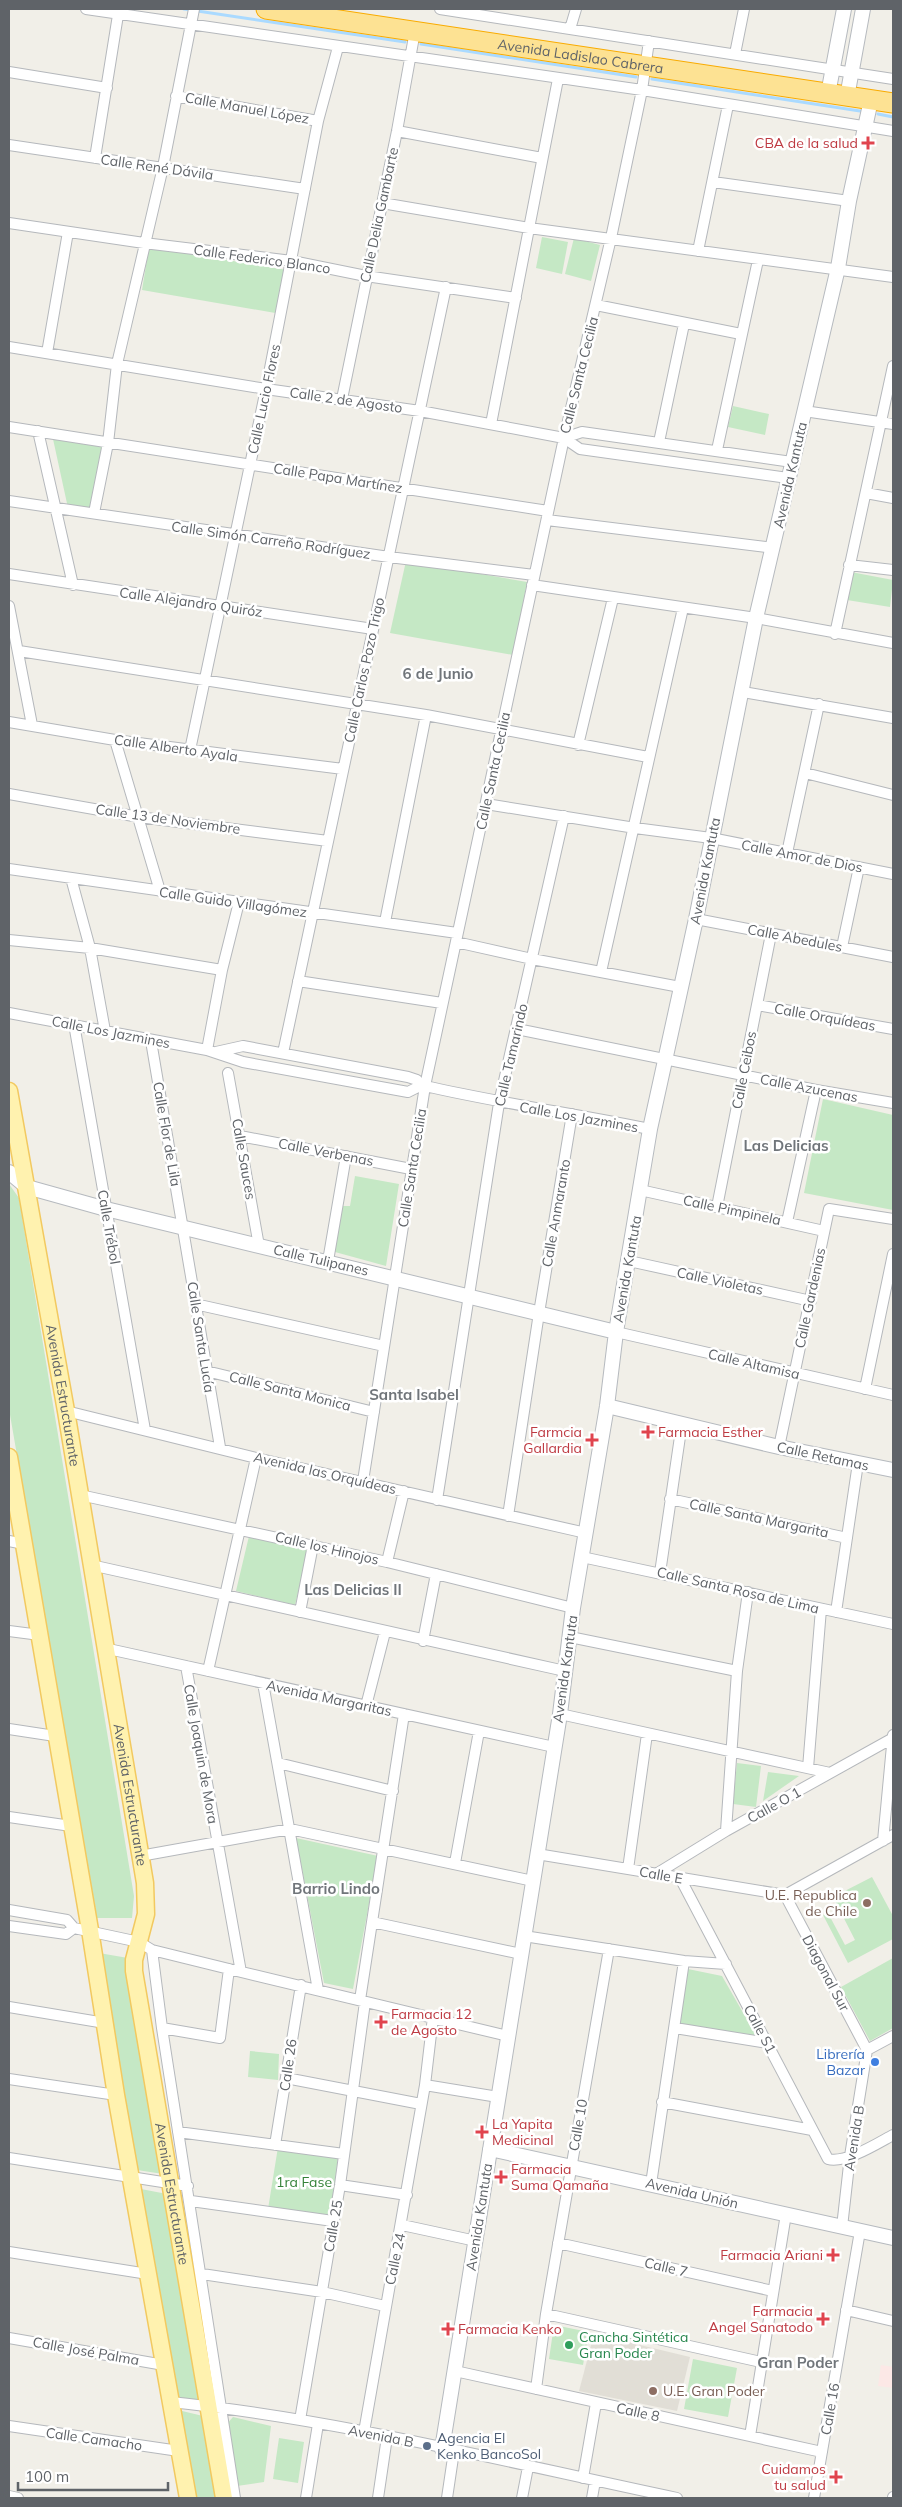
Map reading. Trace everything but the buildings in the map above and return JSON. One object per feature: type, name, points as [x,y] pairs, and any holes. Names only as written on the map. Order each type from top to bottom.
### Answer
[{"type":"highway","name":"Avenida Ladislao Cabrera","points":[[272,9],[893,103]]},
{"type":"main road","name":"Avenida Estructurante","points":[[9,1091],[66,1410],[104,1648],[145,1884],[146,1946],[134,1960],[134,1971],[171,2184],[215,2407],[224,2498]]},
{"type":"main road","points":[[9,1457],[16,1543],[40,1635],[71,1826],[82,1929],[105,2023],[130,2178],[188,2498]]},
{"type":"street","points":[[86,9],[190,26],[642,90],[893,131]]},
{"type":"street","points":[[440,9],[893,79]]},
{"type":"street","points":[[570,29],[576,9]]},
{"type":"street","points":[[735,54],[744,9]]},
{"type":"street","points":[[828,94],[844,9]]},
{"type":"street","points":[[847,96],[863,9]]},
{"type":"street","points":[[94,513],[108,443],[117,364],[162,167],[194,12]]},
{"type":"street","points":[[95,158],[118,15]]},
{"type":"street","name":"Calle Delia Gambarte","points":[[342,399],[397,132],[415,31]]},
{"type":"street","name":"Calle Santa Cecilia","points":[[363,1481],[423,1086],[457,938],[564,438],[611,238],[642,90],[649,41]]},
{"type":"street","name":"Calle Lucio Flores","points":[[190,750],[251,464],[318,121],[338,47]]},
{"type":"street","points":[[9,72],[106,88]]},
{"type":"street","points":[[491,424],[558,79]]},
{"type":"street","name":"Calle Manuel López","points":[[176,96],[318,121]]},
{"type":"street","name":"Avenida Kantuta","points":[[448,2450],[455,2370],[560,1714],[573,1608],[607,1406],[616,1332],[650,1130],[743,692],[756,618],[774,548],[788,478],[838,268],[849,200],[871,100]]},
{"type":"street","points":[[698,251],[728,105]]},
{"type":"street","points":[[397,132],[542,158]]},
{"type":"street","name":"Calle René Dávila","points":[[9,145],[305,189]]},
{"type":"street","points":[[713,182],[849,200]]},
{"type":"street","points":[[382,203],[529,228],[758,260],[838,268],[893,277]]},
{"type":"street","name":"Calle Federico Blanco","points":[[9,223],[144,243],[292,261],[366,276],[516,298]]},
{"type":"street","points":[[47,353],[68,232]]},
{"type":"street","points":[[716,450],[758,260]]},
{"type":"street","name":"Calle Carlos Pozo Trigo","points":[[283,1053],[446,287]]},
{"type":"street","points":[[596,305],[741,334]]},
{"type":"street","points":[[659,442],[684,324]]},
{"type":"street","name":"Calle 2 de Agosto","points":[[9,347],[266,389],[420,411],[564,438],[580,449],[788,478]]},
{"type":"street","points":[[835,634],[893,366]]},
{"type":"street","points":[[804,411],[893,424]]},
{"type":"street","name":"Calle Papa Martínez","points":[[9,427],[403,488],[547,515],[774,548]]},
{"type":"street","points":[[38,431],[73,585]]},
{"type":"street","name":"Calle 2 de Agosto","points":[[564,438],[582,432],[792,462]]},
{"type":"street","points":[[866,493],[893,498]]},
{"type":"street","name":"Calle Simón Carreño Rodríguez","points":[[9,501],[533,580],[613,598],[756,618],[835,634],[893,643]]},
{"type":"street","points":[[849,564],[893,570]]},
{"type":"street","name":"Calle Alejandro Quiróz","points":[[9,574],[373,628]]},
{"type":"street","points":[[578,745],[613,598]]},
{"type":"street","points":[[9,606],[32,725]]},
{"type":"street","points":[[601,972],[635,828],[648,757],[683,608]]},
{"type":"street","points":[[18,651],[426,715],[648,757]]},
{"type":"street","points":[[743,692],[893,718]]},
{"type":"street","points":[[787,853],[819,704]]},
{"type":"street","points":[[384,922],[426,715]]},
{"type":"street","name":"Calle Alberto Ayala","points":[[9,722],[115,740],[344,769]]},
{"type":"street","points":[[115,740],[160,891]]},
{"type":"street","points":[[805,773],[893,795]]},
{"type":"street","name":"Calle 13 de Noviembre","points":[[9,794],[138,817],[328,840]]},
{"type":"street","name":"Calle Amor de Dios","points":[[486,804],[711,838],[893,874]]},
{"type":"street","name":"Calle Tamarindo","points":[[437,1500],[499,1103],[518,1030],[564,816]]},
{"type":"street","points":[[842,947],[858,867]]},
{"type":"street","name":"Calle Guido Villagómez","points":[[9,869],[313,914],[384,922],[457,938],[532,959],[680,987]]},
{"type":"street","points":[[72,878],[90,948],[105,1031]]},
{"type":"street","points":[[210,1051],[222,970],[239,902]]},
{"type":"street","name":"Calle Abedules","points":[[696,919],[893,957]]},
{"type":"street","name":"Calle Ceibos","points":[[717,1207],[771,934]]},
{"type":"street","points":[[9,940],[90,948],[222,970]]},
{"type":"street","points":[[298,981],[442,1003]]},
{"type":"street","name":"Calle Orquídeas","points":[[757,1004],[893,1030]]},
{"type":"street","name":"Calle Los Jazmines","points":[[9,1013],[210,1051],[243,1062],[408,1092],[423,1086]]},
{"type":"street","name":"Calle Trébol","points":[[74,1024],[145,1430]]},
{"type":"street","name":"Calle Azucenas","points":[[518,1030],[816,1090],[893,1103]]},
{"type":"street","name":"Calle Flor de Lila","points":[[151,1041],[184,1227]]},
{"type":"street","name":"Calle Los Jazmines","points":[[210,1051],[243,1046],[283,1053],[412,1078],[423,1086],[499,1103],[572,1114],[650,1130]]},
{"type":"street","name":"Calle Sauces","points":[[228,1073],[260,1246]]},
{"type":"street","points":[[787,1222],[816,1090]]},
{"type":"street","name":"Calle Anmaranto","points":[[508,1516],[538,1313],[572,1114]]},
{"type":"street","name":"Calle Verbenas","points":[[240,1136],[411,1168]]},
{"type":"street","points":[[328,1262],[346,1156]]},
{"type":"street","points":[[9,1172],[27,1187]]},
{"type":"street","name":"Calle Tulipanes","points":[[27,1187],[106,1209],[469,1295],[616,1332]]},
{"type":"street","name":"Calle Pimpinela","points":[[640,1190],[824,1231]]},
{"type":"street","name":"Calle Gardenias","points":[[779,1446],[829,1208],[893,1219]]},
{"type":"street","name":"Calle Santa Lucía","points":[[184,1227],[195,1304],[220,1447]]},
{"type":"street","points":[[865,1389],[893,1254]]},
{"type":"street","name":"Calle Violetas","points":[[629,1261],[810,1301]]},
{"type":"street","points":[[195,1304],[384,1346]]},
{"type":"street","name":"Calle Altamisa","points":[[616,1332],[893,1395]]},
{"type":"street","name":"Calle Santa Monica","points":[[206,1371],[374,1412]]},
{"type":"street","name":"Calle Retamas","points":[[607,1406],[893,1470]]},
{"type":"street","name":"Avenida las Orquídeas","points":[[66,1410],[220,1447],[256,1458],[586,1533]]},
{"type":"street","points":[[660,1573],[682,1423]]},
{"type":"street","points":[[208,1671],[256,1458]]},
{"type":"street","points":[[836,1612],[858,1463]]},
{"type":"street","points":[[387,1562],[404,1491]]},
{"type":"street","name":"Calle los Hinojos","points":[[80,1495],[239,1528],[573,1608]]},
{"type":"street","name":"Calle Santa Margarita","points":[[670,1499],[847,1538]]},
{"type":"street","points":[[300,1612],[313,1545]]},
{"type":"street","name":"Calle Santa Rosa de Lima","points":[[582,1557],[893,1624]]},
{"type":"street","points":[[91,1565],[226,1594],[423,1641],[565,1671]]},
{"type":"street","points":[[423,1641],[436,1574]]},
{"type":"street","points":[[726,1831],[736,1672],[748,1592]]},
{"type":"street","points":[[808,1768],[822,1609]]},
{"type":"street","points":[[9,1631],[40,1635]]},
{"type":"street","points":[[366,1706],[385,1632]]},
{"type":"street","points":[[570,1637],[736,1672]]},
{"type":"street","name":"Avenida Margaritas","points":[[104,1648],[554,1747]]},
{"type":"street","name":"Calle Joaquin de Mora","points":[[186,1666],[241,1972]]},
{"type":"street","points":[[263,1683],[318,1990]]},
{"type":"street","name":"Calle 25","points":[[300,2420],[340,2185],[372,1922],[404,1714]]},
{"type":"street","points":[[560,1714],[830,1774]]},
{"type":"street","points":[[9,1729],[55,1736]]},
{"type":"street","points":[[455,1863],[479,1730]]},
{"type":"street","points":[[628,1869],[647,1734]]},
{"type":"street","points":[[883,1841],[892,1781],[893,1737]]},
{"type":"street","name":"Calle O 1","points":[[656,1874],[726,1831],[893,1737]]},
{"type":"street","points":[[278,1763],[393,1791]]},
{"type":"street","points":[[9,1817],[71,1826]]},
{"type":"street","points":[[140,1856],[290,1829],[533,1881]]},
{"type":"street","points":[[785,1895],[893,1836]]},
{"type":"street","name":"Calle E","points":[[537,1854],[785,1895]]},
{"type":"street","name":"Calle S1","points":[[680,1878],[828,2159],[835,2161],[850,2156]]},
{"type":"street","name":"Diagonal Sur","points":[[785,1895],[868,2050]]},
{"type":"street","points":[[9,1910],[68,1920],[82,1929],[229,1969],[508,2036]]},
{"type":"street","points":[[372,1922],[521,1954]]},
{"type":"street","points":[[9,1926],[66,1934],[82,1929]]},
{"type":"street","points":[[524,1936],[684,1961],[726,1964]]},
{"type":"street","name":"Avenida Estructurante","points":[[146,1946],[162,2028],[202,2274],[215,2407],[235,2498]]},
{"type":"street","name":"Calle 10","points":[[536,2389],[546,2314],[609,1949]]},
{"type":"street","points":[[651,2184],[684,1961]]},
{"type":"street","points":[[162,2028],[220,2038],[229,1969]]},
{"type":"street","name":"Calle 26","points":[[275,2145],[301,1985]]},
{"type":"street","points":[[9,2007],[105,2023]]},
{"type":"street","name":"Calle 24","points":[[364,2432],[385,2306],[402,2226],[425,2085],[433,2017]]},
{"type":"street","points":[[675,2028],[768,2043]]},
{"type":"street","points":[[868,2050],[893,2036]]},
{"type":"street","name":"Avenida B","points":[[842,2227],[850,2156],[868,2050]]},
{"type":"street","points":[[286,2078],[421,2104]]},
{"type":"street","points":[[9,2079],[116,2095]]},
{"type":"street","points":[[425,2085],[498,2097]]},
{"type":"street","points":[[662,2102],[812,2130]]},
{"type":"street","points":[[178,2132],[344,2154]]},
{"type":"street","points":[[850,2156],[893,2134]]},
{"type":"street","points":[[881,2141],[893,2144]]},
{"type":"street","name":"Avenida Unión","points":[[490,2149],[893,2238]]},
{"type":"street","points":[[9,2158],[188,2186]]},
{"type":"street","points":[[340,2185],[407,2195]]},
{"type":"street","points":[[191,2201],[333,2221]]},
{"type":"street","points":[[750,2436],[786,2214]]},
{"type":"street","points":[[402,2226],[476,2241]]},
{"type":"street","name":"Calle 16","points":[[814,2498],[860,2231]]},
{"type":"street","name":"Calle 7","points":[[558,2243],[773,2290]]},
{"type":"street","points":[[9,2252],[148,2274]]},
{"type":"street","points":[[202,2274],[322,2292],[385,2306]]},
{"type":"street","points":[[846,2310],[893,2321]]},
{"type":"street","points":[[546,2314],[761,2362]]},
{"type":"street","name":"Calle José Palma","points":[[9,2338],[164,2365]]},
{"type":"street","name":"Calle 8","points":[[455,2370],[822,2452]]},
{"type":"street","name":"Avenida B","points":[[171,2402],[300,2420],[364,2432],[671,2498]]},
{"type":"street","points":[[584,2478],[596,2403]]},
{"type":"street","points":[[306,2498],[318,2424]]},
{"type":"street","name":"Calle Camacho","points":[[9,2429],[179,2451]]},
{"type":"street","points":[[378,2498],[386,2437]]},
{"type":"street","points":[[447,2498],[448,2450]]},
{"type":"street","points":[[522,2498],[528,2467]]},
{"type":"street","points":[[592,2498],[595,2481]]},
{"type":"street","points":[[9,2496],[18,2498]]},
{"type":"shaded area","points":[[594,2334],[690,2357],[677,2411],[579,2391]]},
{"type":"shaded area","points":[[881,2365],[893,2367],[893,2388],[878,2386]]},
{"type":"green space","points":[[542,237],[568,242],[562,274],[536,268]]},
{"type":"green space","points":[[574,238],[600,245],[591,281],[565,274]]},
{"type":"green space","points":[[149,247],[287,270],[281,314],[142,290]]},
{"type":"green space","points":[[733,406],[769,414],[765,435],[728,427]]},
{"type":"green space","points":[[53,439],[107,445],[93,507],[68,508]]},
{"type":"green space","points":[[406,561],[527,582],[513,655],[390,633]]},
{"type":"green space","points":[[851,572],[893,580],[890,607],[847,600]]},
{"type":"green space","points":[[823,1099],[893,1115],[893,1210],[804,1193]]},
{"type":"green space","points":[[355,1176],[399,1184],[386,1266],[335,1252],[339,1206],[350,1206]]},
{"type":"green space","points":[[9,1184],[19,1198],[134,1896],[132,1918],[97,1918],[9,1409]]},
{"type":"green space","points":[[249,1536],[308,1550],[295,1605],[236,1591]]},
{"type":"green space","points":[[737,1763],[761,1766],[756,1807],[733,1804]]},
{"type":"green space","points":[[768,1772],[799,1776],[763,1801]]},
{"type":"green space","points":[[296,1838],[378,1856],[353,1989],[324,1983]]},
{"type":"green space","points":[[872,1877],[893,1916],[893,1939],[848,1963],[823,1915],[828,1913],[845,1945],[855,1940],[833,1897]]},
{"type":"green space","points":[[99,1953],[128,1958],[163,2174],[137,2170]]},
{"type":"green space","points":[[893,1958],[893,2028],[870,2041],[841,1987]]},
{"type":"green space","points":[[683,1968],[722,1976],[757,2037],[680,2024]]},
{"type":"green space","points":[[250,2051],[279,2054],[278,2080],[248,2077]]},
{"type":"green space","name":"1ra Fase","points":[[278,2147],[338,2156],[331,2215],[268,2209]]},
{"type":"green space","points":[[141,2189],[167,2194],[200,2401],[177,2397]]},
{"type":"green space","name":"Cancha Sintética Gran Poder","points":[[554,2325],[589,2332],[583,2365],[549,2359]]},
{"type":"green space","points":[[693,2359],[737,2368],[728,2417],[684,2409]]},
{"type":"green space","points":[[178,2410],[203,2416],[216,2498],[194,2498]]},
{"type":"green space","points":[[233,2417],[271,2426],[264,2482],[237,2486],[226,2425]]},
{"type":"green space","points":[[279,2438],[304,2442],[298,2483],[273,2479]]},
{"type":"waterway","points":[[184,9],[405,42]]},
{"type":"waterway","points":[[421,44],[636,77]]},
{"type":"waterway","points":[[652,79],[860,111]]},
{"type":"waterway","points":[[878,114],[893,117]]},
{"type":"place","name":"CBA de la salud","points":[[868,143]]},
{"type":"place","name":"Farmacia Esther","points":[[648,1432]]},
{"type":"place","name":"Farmcia Gallardia","points":[[592,1440]]},
{"type":"place","name":"U.E. Republica de Chile","points":[[867,1903]]},
{"type":"place","name":"Farmacia 12 de Agosto","points":[[381,2022]]},
{"type":"place","name":"Librería Bazar","points":[[875,2062]]},
{"type":"place","name":"La Yapita Medicinal","points":[[482,2132]]},
{"type":"place","name":"Farmacia Suma Qamaña","points":[[501,2177]]},
{"type":"place","name":"Farmacia Ariani","points":[[833,2255]]},
{"type":"place","name":"Farmacia Angel Sanatodo","points":[[823,2319]]},
{"type":"place","name":"Farmacia Kenko","points":[[448,2329]]},
{"type":"place","name":"Cancha Sintética Gran Poder","points":[[569,2345]]},
{"type":"place","name":"U.E. Gran Poder","points":[[653,2391]]},
{"type":"place","name":"Agencia El Kenko BancoSol","points":[[427,2446]]},
{"type":"place","name":"Cuidamos tu salud","points":[[836,2477]]},
{"type":"district","name":"6 de Junio","points":[[438,673]]},
{"type":"district","name":"Las Delicias","points":[[786,1145]]},
{"type":"district","name":"Santa Isabel","points":[[414,1394]]},
{"type":"district","name":"Las Delicias II","points":[[353,1589]]},
{"type":"district","name":"Barrio Lindo","points":[[336,1888]]},
{"type":"district","name":"Gran Poder","points":[[798,2362]]}]
